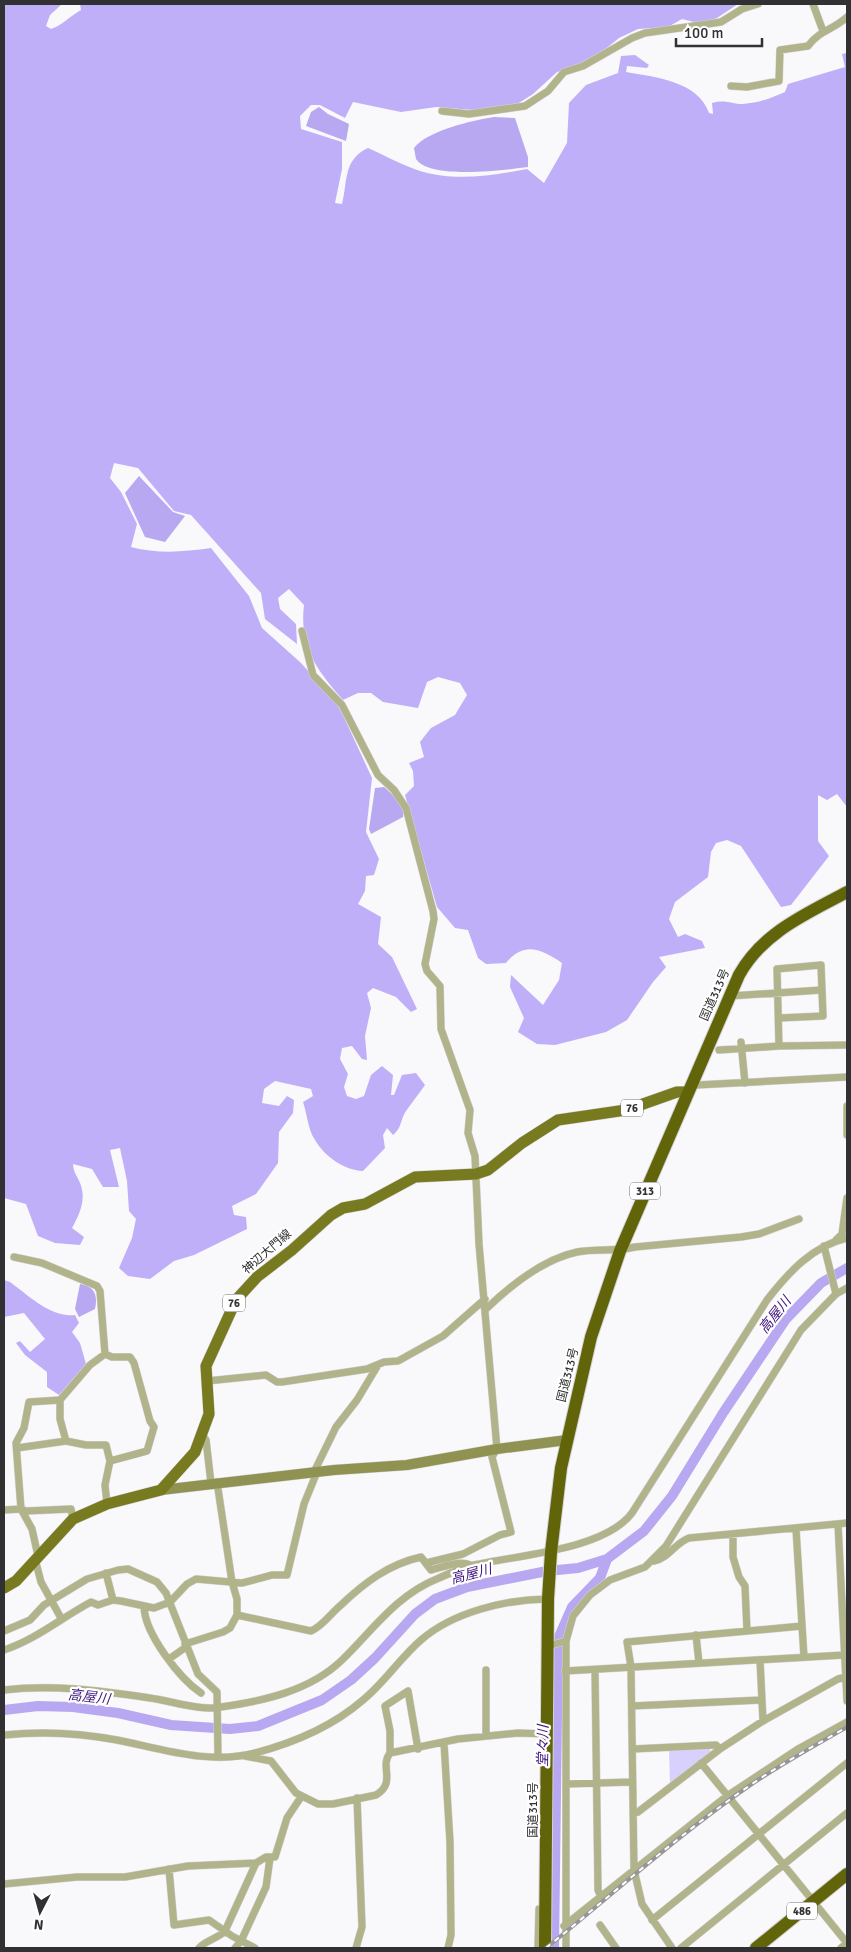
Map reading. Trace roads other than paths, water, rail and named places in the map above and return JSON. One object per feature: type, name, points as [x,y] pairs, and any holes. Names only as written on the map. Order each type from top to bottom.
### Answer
[{"type":"highway","name":"国道313号","points":[[545,1948],[551,1551],[567,1440],[585,1359],[620,1250],[689,1087],[747,960],[769,937],[847,892]]},
{"type":"highway","name":"486","points":[[767,1948],[847,1874]]},
{"type":"highway","name":"486","points":[[756,1948],[847,1882]]},
{"type":"main road","name":"神辺大門線","points":[[161,1490],[195,1452],[203,1436],[209,1414],[206,1366],[209,1355],[236,1300],[256,1277],[292,1250],[331,1214],[343,1208],[364,1204],[415,1177],[476,1174],[488,1170],[522,1143],[558,1120],[626,1110],[689,1087]]},
{"type":"main road","points":[[4,1588],[16,1581],[73,1519],[107,1504],[161,1490]]},
{"type":"street","points":[[442,111],[469,114],[525,106],[548,91],[564,72],[583,66],[632,38],[645,33],[722,22],[742,9],[758,4]]},
{"type":"street","points":[[813,4],[823,31]]},
{"type":"street","points":[[732,86],[747,87],[779,81],[780,50],[808,46],[815,36],[839,24],[847,17]]},
{"type":"street","points":[[302,631],[313,675],[342,705],[378,775],[394,790],[406,808],[434,911],[425,964],[427,971],[440,986],[441,1029],[470,1110],[468,1133],[475,1156],[479,1244],[486,1299],[497,1449],[492,1457],[511,1532],[500,1535],[464,1554],[426,1563]]},
{"type":"street","points":[[779,1018],[823,1016],[821,965],[777,969],[780,1046]]},
{"type":"street","points":[[729,996],[821,990]]},
{"type":"street","points":[[741,1045],[745,1083]]},
{"type":"street","points":[[719,1050],[741,1045],[847,1045]]},
{"type":"street","points":[[689,1087],[847,1077]]},
{"type":"street","points":[[847,1106],[847,1135]]},
{"type":"street","points":[[4,1690],[32,1686],[69,1688],[218,1709],[284,1694],[318,1678],[342,1661],[363,1635],[400,1601],[437,1578],[472,1566],[551,1551],[602,1537],[624,1524],[767,1300],[785,1277],[836,1241],[842,1234],[847,1198]]},
{"type":"street","points":[[486,1310],[533,1272],[566,1255],[592,1250],[620,1250],[741,1237],[759,1234],[799,1219]]},
{"type":"street","points":[[836,1241],[847,1238]]},
{"type":"street","points":[[825,1248],[836,1293]]},
{"type":"street","points":[[14,1256],[42,1263],[97,1286],[100,1290],[105,1354]]},
{"type":"street","points":[[653,1561],[677,1531],[801,1330],[836,1293],[847,1288]]},
{"type":"street","points":[[207,1381],[266,1376],[277,1382],[282,1382],[378,1365],[384,1362],[398,1361],[432,1343],[486,1299]]},
{"type":"street","points":[[66,1441],[60,1419],[60,1400],[90,1365],[105,1354],[132,1360],[150,1421],[154,1427],[147,1451],[110,1461]]},
{"type":"street","points":[[4,1650],[29,1641],[61,1618],[91,1602],[98,1605],[113,1600],[154,1608],[170,1602],[187,1584],[196,1579],[242,1584],[272,1576],[287,1575],[304,1504],[316,1472],[336,1427],[357,1400],[378,1365]]},
{"type":"street","points":[[60,1400],[29,1402],[24,1428],[16,1443],[21,1509],[32,1529],[41,1582],[61,1618]]},
{"type":"street","points":[[169,1659],[185,1645],[230,1628],[237,1615],[238,1599],[232,1582],[206,1440],[203,1436]]},
{"type":"street","points":[[161,1490],[316,1472],[407,1466],[497,1449],[567,1440]]},
{"type":"street","points":[[17,1448],[66,1441],[86,1445],[106,1445],[110,1461],[105,1485],[107,1504]]},
{"type":"street","points":[[4,1510],[21,1509],[26,1512],[71,1509],[73,1519]]},
{"type":"street","points":[[566,1948],[564,1926],[566,1784],[564,1641],[573,1616],[596,1590],[610,1580],[637,1571],[653,1561],[666,1557],[682,1541],[690,1538],[847,1523]]},
{"type":"street","points":[[838,1524],[847,1701]]},
{"type":"street","points":[[796,1529],[804,1657]]},
{"type":"street","points":[[733,1534],[733,1557],[739,1577],[745,1586],[747,1631]]},
{"type":"street","points":[[237,1615],[311,1631],[317,1628],[359,1588],[384,1570],[421,1557],[431,1570],[456,1564],[468,1563],[472,1566]]},
{"type":"street","points":[[4,1631],[30,1620],[51,1600],[87,1579],[106,1573],[128,1570],[156,1582],[166,1593],[185,1645],[200,1677],[217,1692],[218,1756]]},
{"type":"street","points":[[106,1573],[113,1600]]},
{"type":"street","points":[[4,1735],[26,1733],[75,1734],[115,1739],[193,1755],[245,1755],[292,1741],[345,1713],[373,1692],[412,1648],[433,1631],[454,1620],[496,1606],[549,1596]]},
{"type":"street","points":[[144,1607],[152,1629],[169,1659],[184,1680],[201,1693]]},
{"type":"street","points":[[672,1948],[642,1904],[634,1870],[631,1667],[627,1642],[802,1626]]},
{"type":"street","points":[[696,1635],[699,1663]]},
{"type":"street","points":[[551,1645],[564,1641]]},
{"type":"street","points":[[565,1670],[595,1670],[844,1655]]},
{"type":"street","points":[[760,1660],[763,1721]]},
{"type":"street","points":[[486,1670],[486,1736]]},
{"type":"street","points":[[595,1670],[598,1890],[601,1897]]},
{"type":"street","points":[[634,1813],[638,1812],[720,1749],[763,1721],[838,1678],[846,1677]]},
{"type":"street","points":[[245,1755],[271,1761],[301,1797],[324,1805],[376,1795],[383,1791],[387,1783],[386,1759],[390,1754],[390,1737],[385,1706],[408,1691],[418,1749]]},
{"type":"street","points":[[632,1706],[761,1700]]},
{"type":"street","points":[[564,1926],[727,1796],[798,1749],[847,1722]]},
{"type":"street","points":[[390,1754],[458,1739],[518,1733],[547,1734]]},
{"type":"street","points":[[444,1743],[450,1842],[451,1935],[448,1948]]},
{"type":"street","points":[[633,1749],[716,1745],[720,1749]]},
{"type":"street","points":[[652,1920],[847,1762]]},
{"type":"street","points":[[701,1763],[847,1943],[841,1948]]},
{"type":"street","points":[[566,1784],[632,1782]]},
{"type":"street","points":[[4,1884],[77,1877],[125,1876],[188,1866],[256,1863],[266,1857],[275,1857],[287,1818],[301,1797]]},
{"type":"street","points":[[356,1948],[362,1927],[357,1798]]},
{"type":"street","points":[[681,1948],[847,1813]]},
{"type":"street","points":[[235,1948],[241,1941],[266,1887],[270,1858]]},
{"type":"street","points":[[538,1948],[541,1877],[546,1862]]},
{"type":"street","points":[[199,1948],[205,1942],[218,1938],[225,1931],[256,1863]]},
{"type":"street","points":[[169,1869],[174,1925],[209,1920],[241,1941],[256,1948]]},
{"type":"street","points":[[600,1925],[616,1948]]},
{"type":"waterway","name":"高屋川","points":[[4,1710],[38,1706],[73,1707],[118,1713],[171,1725],[230,1729],[258,1726],[322,1700],[351,1680],[375,1658],[415,1614],[435,1599],[467,1587],[547,1571],[578,1568],[607,1559],[644,1531],[672,1496],[723,1413],[786,1319],[821,1283],[847,1268]]},
{"type":"waterway","name":"堂々川","points":[[554,1948],[558,1639],[572,1607],[600,1578],[607,1559]]},
{"type":"railway","points":[[546,1948],[671,1845],[723,1805],[773,1770],[847,1727]]}]
